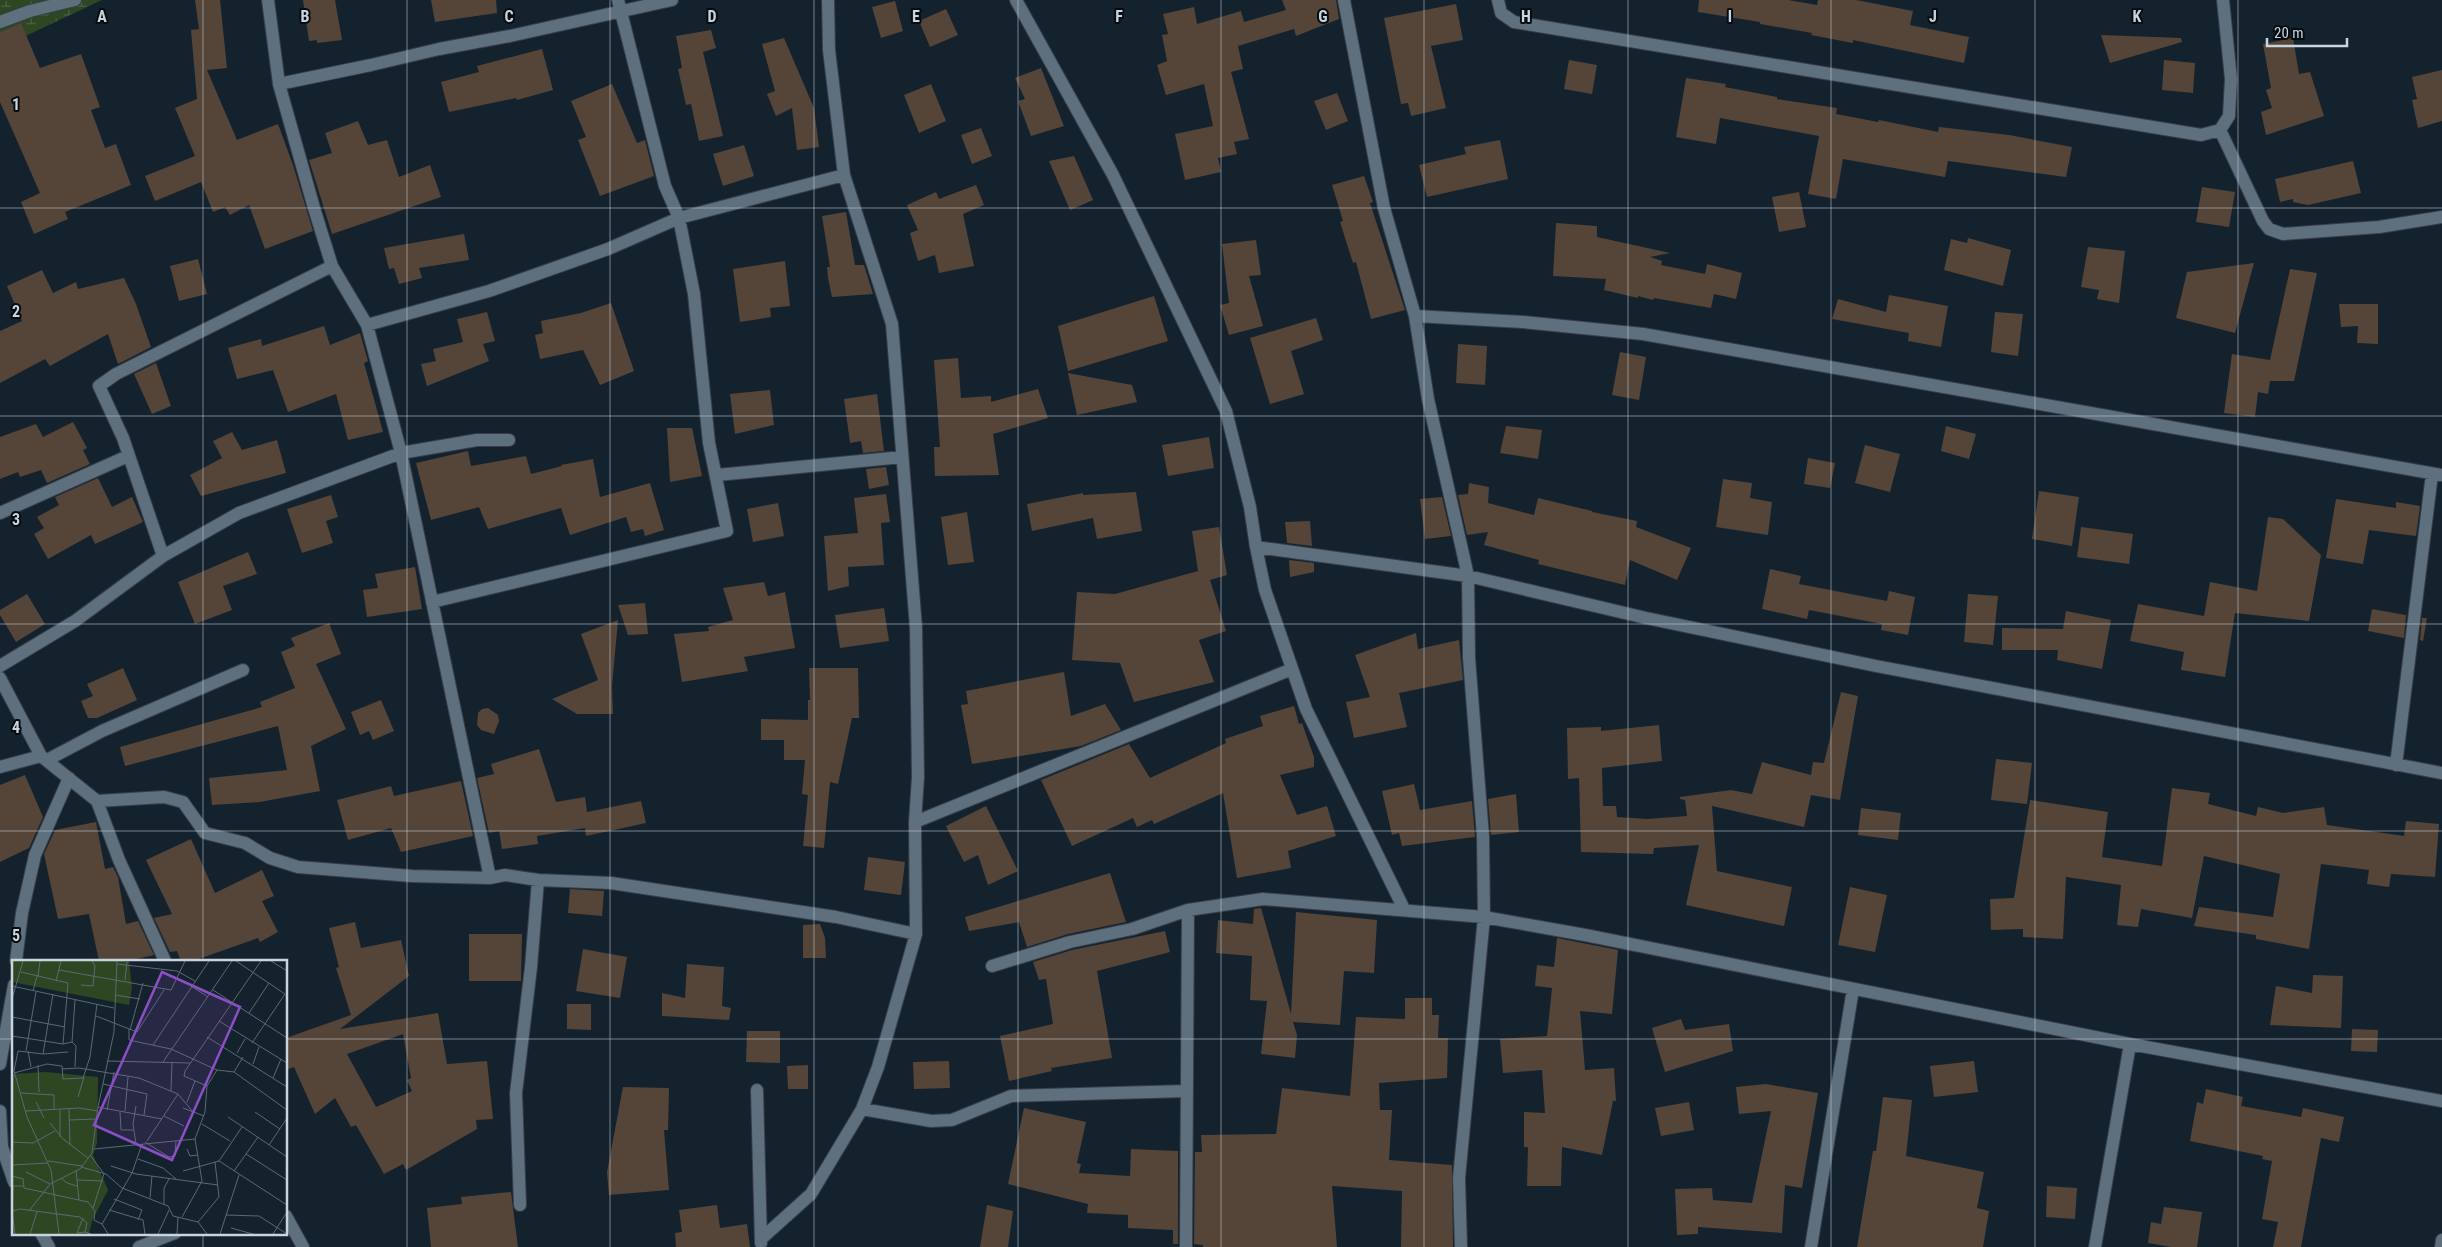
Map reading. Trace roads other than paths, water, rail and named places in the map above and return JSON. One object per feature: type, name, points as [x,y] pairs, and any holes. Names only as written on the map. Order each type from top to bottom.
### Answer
[{"type":"street","points":[[0,22],[30,11],[75,0]]},
{"type":"street","points":[[268,0],[279,84],[332,266],[366,325],[401,452],[490,878]]},
{"type":"street","points":[[279,84],[620,6],[672,0]]},
{"type":"street","points":[[761,1243],[811,1194],[862,1109],[878,1067],[916,934],[918,777],[916,628],[892,324],[844,175],[829,50],[828,0]]},
{"type":"street","points":[[1016,0],[1114,175],[1226,411],[1250,507],[1256,547],[1266,590],[1306,709],[1404,909]]},
{"type":"street","points":[[1344,0],[1384,208],[1415,316],[1428,399],[1468,576],[1469,658],[1483,836],[1484,917],[1459,1178],[1461,1247]]},
{"type":"street","points":[[1498,0],[1501,13],[1514,22],[2201,135],[2220,130],[2229,116],[2231,79],[2223,0]]},
{"type":"street","points":[[432,602],[727,530],[709,443],[694,294],[679,218],[666,186],[620,6]]},
{"type":"street","points":[[2220,130],[2263,221],[2270,229],[2283,234],[2328,232],[2379,227],[2442,217]]},
{"type":"street","points":[[366,325],[489,291],[608,249],[679,218],[844,175]]},
{"type":"street","points":[[162,556],[123,438],[99,386],[116,374],[332,266]]},
{"type":"street","points":[[1415,316],[1523,322],[1643,334],[2437,474],[2396,765]]},
{"type":"street","points":[[0,666],[75,621],[162,556],[239,512],[322,484],[401,452],[476,440],[509,440]]},
{"type":"street","points":[[0,513],[128,456]]},
{"type":"street","points":[[717,475],[902,457]]},
{"type":"street","points":[[1256,547],[1468,576],[1646,618],[1876,666],[2442,774]]},
{"type":"street","points":[[916,822],[1292,669]]},
{"type":"street","points":[[0,767],[44,758],[243,670]]},
{"type":"street","points":[[0,678],[44,758],[97,801],[119,860],[165,960]]},
{"type":"street","points":[[16,960],[22,913],[35,855],[69,778]]},
{"type":"street","points":[[97,801],[164,797],[183,802],[205,832],[245,843],[270,858],[298,867],[412,876],[490,878],[505,875],[538,880],[611,883],[836,917],[916,934]]},
{"type":"street","points":[[520,1205],[516,1093],[531,967],[538,880]]},
{"type":"street","points":[[992,966],[1070,942],[1132,929],[1188,910],[1263,899],[1404,909],[1484,917],[1585,934],[2130,1044],[2442,1101]]},
{"type":"street","points":[[1186,1247],[1188,910]]},
{"type":"street","points":[[1811,1247],[1854,989]]},
{"type":"street","points":[[0,1064],[12,996]]},
{"type":"street","points":[[2095,1247],[2130,1044]]},
{"type":"street","points":[[757,1090],[761,1243]]},
{"type":"street","points":[[862,1109],[931,1121],[952,1120],[1011,1096],[1186,1091]]},
{"type":"street","points":[[0,1111],[2,1147],[12,1176]]},
{"type":"street","points":[[288,1220],[303,1247]]},
{"type":"street","points":[[42,1234],[49,1247]]},
{"type":"street","points":[[139,1247],[172,1234]]},
{"type":"street","points":[[2441,1247],[2442,1240]]}]
